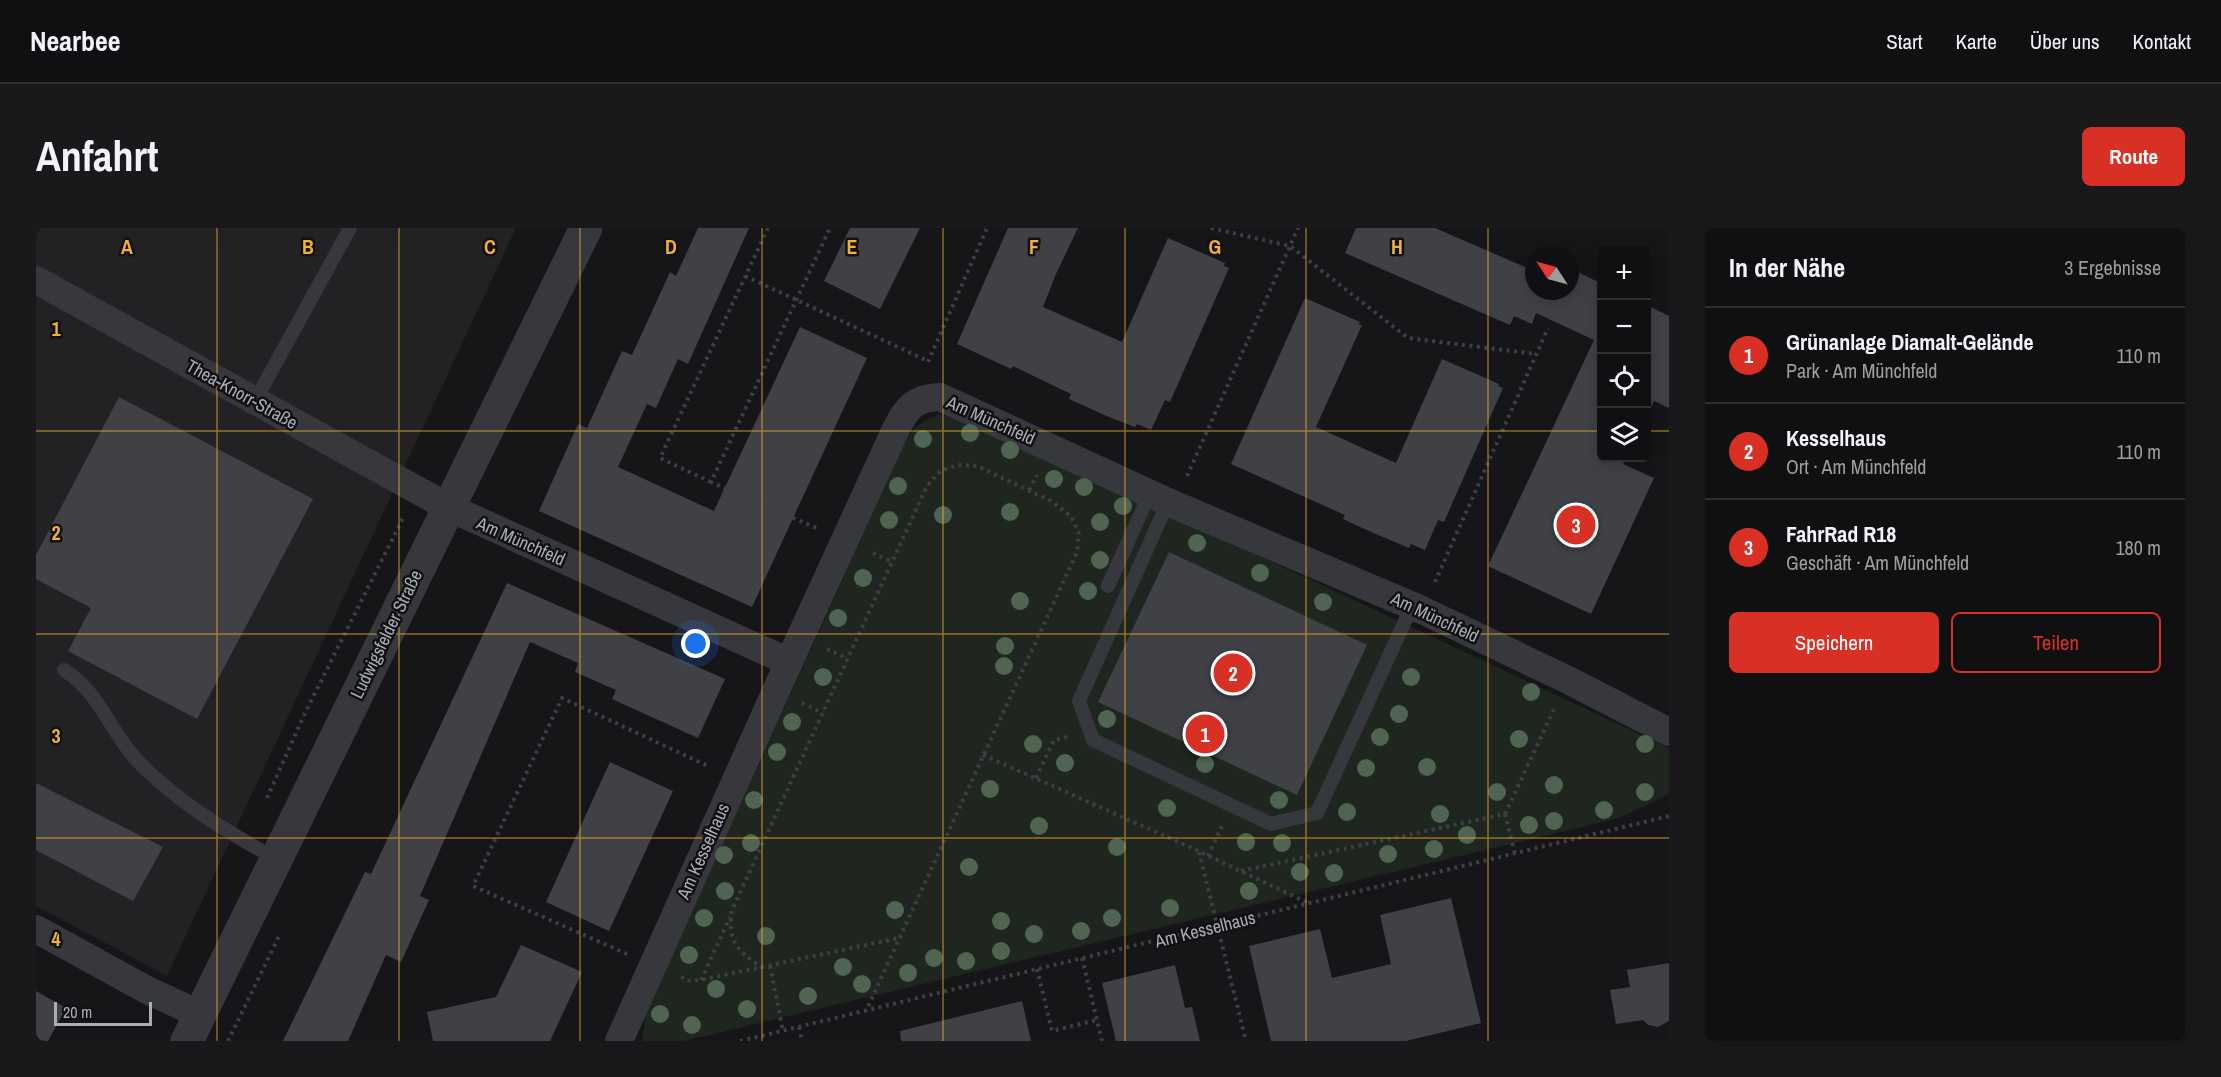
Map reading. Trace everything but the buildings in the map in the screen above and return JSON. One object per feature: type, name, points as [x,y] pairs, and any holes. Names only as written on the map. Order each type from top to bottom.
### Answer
[{"type":"street","name":"Ludwigsfelder Straße","points":[[194,1028],[586,228]]},
{"type":"street","name":"Thea-Knorr-Straße","points":[[36,280],[448,507]]},
{"type":"street","name":"Am Münchfeld","points":[[906,409],[930,397],[953,401],[1164,500],[1417,608],[1568,680],[1669,732]]},
{"type":"street","points":[[789,662],[906,409]]},
{"type":"street","name":"Am Münchfeld","points":[[448,507],[789,662]]},
{"type":"street","name":"Am Kesselhaus","points":[[619,1041],[789,662]]},
{"type":"street","points":[[36,929],[147,990],[194,1028]]},
{"type":"lane","points":[[255,401],[350,228]]},
{"type":"lane","points":[[1108,586],[1164,500]]},
{"type":"lane","points":[[1164,500],[1079,701],[1093,740],[1271,824],[1317,813],[1417,608]]},
{"type":"lane","points":[[64,670],[79,679],[98,701],[135,758],[177,796],[213,823],[276,859]]},
{"type":"path","points":[[768,228],[660,458],[892,562]]},
{"type":"path","points":[[711,482],[830,228]]},
{"type":"path","points":[[906,409],[987,228]]},
{"type":"path","points":[[1211,228],[1290,246],[1408,338],[1536,354]]},
{"type":"path","points":[[1164,500],[1298,228]]},
{"type":"path","points":[[745,276],[928,361]]},
{"type":"path","points":[[1417,608],[1548,328]]},
{"type":"path","points":[[701,980],[927,486],[940,471],[958,465],[977,466],[1052,501],[1071,516],[1079,534],[1077,552],[866,1011]]},
{"type":"path","points":[[1515,854],[1505,814],[1568,680]]},
{"type":"path","points":[[736,778],[562,698],[473,886],[690,981],[763,968],[900,938]]},
{"type":"path","points":[[1036,778],[1054,740],[1090,732]]},
{"type":"path","points":[[983,755],[1199,851],[1308,903]]},
{"type":"path","points":[[1208,856],[1231,806]]},
{"type":"path","points":[[1241,871],[1505,814]]},
{"type":"path","name":"Am Kesselhaus","points":[[740,1041],[1669,816]]},
{"type":"path","points":[[1199,851],[1246,1041]]},
{"type":"path","points":[[732,910],[729,928],[734,943],[745,956],[763,968]]},
{"type":"path","points":[[1082,958],[1102,1041]]},
{"type":"path","points":[[770,966],[783,1031]]},
{"type":"path","points":[[1037,969],[1052,1031],[1097,1020]]},
{"type":"path","points":[[799,1027],[802,1041]]},
{"type":"shaded area","points":[[36,228],[516,228],[167,976],[36,906]]},
{"type":"shaded area","points":[[943,414],[1309,579],[1669,748],[1669,794],[1619,818],[684,1041],[642,1041],[646,1013],[906,440],[922,423]]},
{"type":"place","name":"FahrRad R18","points":[[1576,525]]},
{"type":"place","name":"Kesselhaus","points":[[1233,673]]},
{"type":"place","name":"Grünanlage Diamalt-Gelände","points":[[1205,734]]}]
